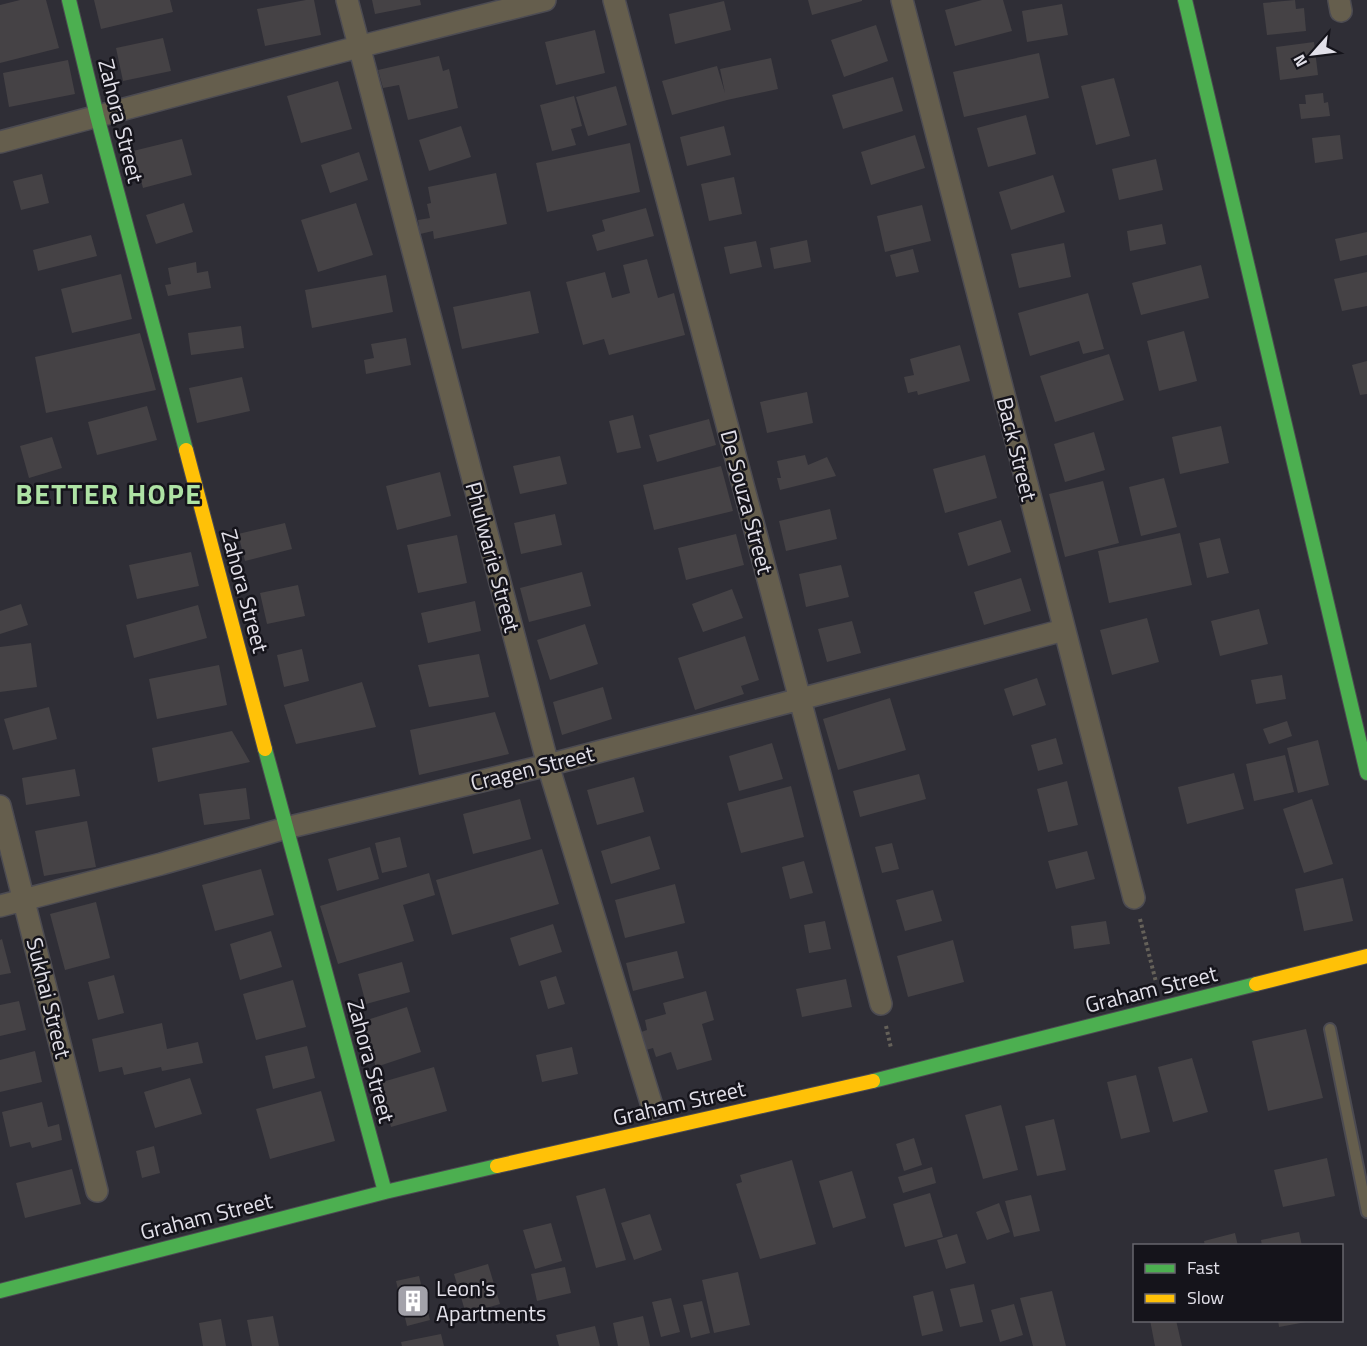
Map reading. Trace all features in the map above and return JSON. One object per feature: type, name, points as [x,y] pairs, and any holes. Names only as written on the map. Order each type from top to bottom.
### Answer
[{"type":"street","name":"Zahora Street","points":[[69,0],[97,116],[385,1192]]},
{"type":"street","name":"Phulwarie Street","points":[[347,0],[548,765],[653,1109]]},
{"type":"street","points":[[0,142],[358,46],[545,0]]},
{"type":"street","name":"De Souza Street","points":[[614,0],[881,1004]]},
{"type":"street","name":"Back Street","points":[[902,0],[1134,898]]},
{"type":"street","points":[[1185,0],[1367,773]]},
{"type":"street","name":"Cragen Street","points":[[0,906],[161,864],[286,828],[548,765],[1064,630]]},
{"type":"street","name":"Sukhai Street","points":[[0,806],[97,1191]]},
{"type":"street","name":"Graham Street","points":[[0,1291],[385,1192],[898,1075],[1367,956]]},
{"type":"lane","points":[[1330,1029],[1367,1212]]},
{"type":"path","points":[[1134,898],[1163,1008]]},
{"type":"path","points":[[881,1004],[898,1075]]},
{"type":"building","points":[[20,0],[46,0],[59,48],[0,63],[0,5]]},
{"type":"building","points":[[94,0],[170,0],[173,12],[101,29]]},
{"type":"building","points":[[314,0],[321,35],[265,46],[257,9]]},
{"type":"building","points":[[372,0],[420,0],[421,5],[375,14]]},
{"type":"building","points":[[808,0],[862,0],[862,1],[812,15]]},
{"type":"building","points":[[982,0],[1003,0],[1012,31],[955,46],[945,10]]},
{"type":"building","points":[[1295,0],[1296,9],[1304,8],[1306,31],[1267,35],[1263,3]]},
{"type":"building","points":[[724,1],[731,30],[675,44],[669,14]]},
{"type":"building","points":[[1062,4],[1068,35],[1027,42],[1022,11]]},
{"type":"building","points":[[876,25],[888,61],[844,77],[831,40]]},
{"type":"building","points":[[595,30],[605,73],[556,85],[545,42]]},
{"type":"building","points":[[163,38],[171,71],[123,81],[116,48]]},
{"type":"building","points":[[1314,42],[1318,75],[1280,80],[1276,47]]},
{"type":"building","points":[[1039,53],[1049,98],[964,117],[953,72]]},
{"type":"building","points":[[439,56],[443,71],[449,69],[458,108],[408,120],[399,85],[383,88],[378,70]]},
{"type":"building","points":[[771,58],[778,89],[672,115],[662,81],[717,66],[725,93],[720,69]]},
{"type":"building","points":[[68,60],[75,94],[9,107],[3,73]]},
{"type":"building","points":[[893,77],[903,111],[843,129],[832,95]]},
{"type":"building","points":[[1114,78],[1130,136],[1096,145],[1081,86]]},
{"type":"building","points":[[338,81],[352,129],[301,143],[287,96]]},
{"type":"building","points":[[616,86],[627,125],[588,136],[576,97]]},
{"type":"building","points":[[1323,93],[1324,103],[1328,102],[1330,116],[1301,119],[1299,104],[1306,104],[1305,95]]},
{"type":"building","points":[[574,96],[582,126],[571,129],[576,145],[552,151],[540,105]]},
{"type":"building","points":[[1026,115],[1036,154],[988,167],[977,128]]},
{"type":"building","points":[[461,126],[471,157],[429,171],[419,140]]},
{"type":"building","points":[[724,126],[731,155],[687,166],[680,137]]},
{"type":"building","points":[[915,135],[925,168],[871,185],[861,152]]},
{"type":"building","points":[[1340,135],[1343,159],[1315,163],[1312,138]]},
{"type":"building","points":[[182,139],[192,175],[143,188],[133,151]]},
{"type":"building","points":[[630,143],[640,192],[547,212],[536,163]]},
{"type":"building","points":[[359,152],[368,180],[330,193],[321,165]]},
{"type":"building","points":[[1156,159],[1163,190],[1119,200],[1112,169]]},
{"type":"building","points":[[496,173],[507,224],[434,239],[433,231],[420,234],[418,220],[430,218],[427,204],[431,203],[428,187]]},
{"type":"building","points":[[42,174],[49,203],[21,210],[13,181]]},
{"type":"building","points":[[1053,175],[1065,212],[1011,230],[999,192]]},
{"type":"building","points":[[734,177],[742,214],[709,221],[701,184]]},
{"type":"building","points":[[184,203],[193,232],[156,244],[146,215]]},
{"type":"building","points":[[356,203],[373,255],[318,272],[301,220]]},
{"type":"building","points":[[922,205],[931,241],[885,252],[877,216]]},
{"type":"building","points":[[646,208],[654,236],[597,251],[592,235],[605,231],[602,220]]},
{"type":"building","points":[[1162,224],[1166,244],[1130,251],[1127,231]]},
{"type":"building","points":[[1367,232],[1367,255],[1340,261],[1335,239]]},
{"type":"building","points":[[91,235],[97,256],[38,271],[33,250]]},
{"type":"building","points":[[807,240],[811,262],[774,269],[770,248]]},
{"type":"building","points":[[756,241],[762,267],[730,274],[724,247]]},
{"type":"building","points":[[1064,243],[1071,277],[1019,288],[1011,254]]},
{"type":"building","points":[[913,249],[919,272],[896,277],[890,255]]},
{"type":"building","points":[[647,259],[658,298],[674,293],[685,335],[609,355],[604,339],[583,345],[566,282],[605,272],[612,298],[630,293],[623,265]]},
{"type":"building","points":[[196,262],[197,273],[208,271],[211,288],[168,296],[165,285],[171,284],[168,268]]},
{"type":"building","points":[[1201,265],[1209,298],[1141,315],[1132,283]]},
{"type":"building","points":[[1367,272],[1367,306],[1342,311],[1334,279]]},
{"type":"building","points":[[121,274],[132,319],[72,333],[61,289]]},
{"type":"building","points":[[386,275],[393,312],[312,328],[305,290]]},
{"type":"building","points":[[530,291],[539,333],[462,349],[453,307]]},
{"type":"building","points":[[1088,293],[1104,349],[1083,354],[1079,341],[1030,356],[1018,313]]},
{"type":"building","points":[[241,326],[244,348],[191,355],[188,333]]},
{"type":"building","points":[[1184,331],[1197,381],[1159,391],[1147,341]]},
{"type":"building","points":[[140,333],[156,390],[46,413],[35,357]]},
{"type":"building","points":[[406,338],[411,365],[366,374],[364,360],[374,358],[371,344]]},
{"type":"building","points":[[960,345],[970,381],[918,395],[917,391],[908,393],[904,377],[914,375],[910,359]]},
{"type":"building","points":[[1109,354],[1124,400],[1055,422],[1040,376]]},
{"type":"building","points":[[1367,361],[1367,394],[1360,395],[1352,365]]},
{"type":"building","points":[[242,377],[250,411],[197,423],[189,388]]},
{"type":"building","points":[[807,392],[813,423],[767,433],[760,402]]},
{"type":"building","points":[[147,406],[157,440],[97,455],[88,422]]},
{"type":"building","points":[[633,415],[641,448],[617,453],[609,421]]},
{"type":"building","points":[[709,419],[716,445],[657,462],[649,435]]},
{"type":"building","points":[[1221,426],[1229,463],[1180,474],[1172,437]]},
{"type":"building","points":[[1094,432],[1105,470],[1065,482],[1054,444]]},
{"type":"building","points":[[52,437],[62,468],[29,478],[20,446]]},
{"type":"building","points":[[805,455],[808,465],[827,457],[836,476],[780,490],[777,478],[781,478],[777,461]]},
{"type":"building","points":[[985,455],[997,498],[945,513],[933,469]]},
{"type":"building","points":[[560,456],[567,484],[520,494],[513,466]]},
{"type":"building","points":[[721,466],[733,511],[654,530],[643,485]]},
{"type":"building","points":[[440,472],[451,516],[397,530],[386,486]]},
{"type":"building","points":[[1164,478],[1177,527],[1141,536],[1129,487]]},
{"type":"building","points":[[1103,481],[1119,543],[1065,557],[1049,494]]},
{"type":"building","points":[[830,509],[837,539],[786,551],[779,521]]},
{"type":"building","points":[[555,514],[562,545],[521,554],[514,523]]},
{"type":"building","points":[[1001,520],[1011,552],[968,566],[958,533]]},
{"type":"building","points":[[285,523],[292,549],[245,561],[238,534]]},
{"type":"building","points":[[1180,533],[1192,585],[1109,603],[1098,551]]},
{"type":"building","points":[[736,534],[744,565],[686,580],[678,548]]},
{"type":"building","points":[[457,535],[467,583],[418,593],[407,545]]},
{"type":"building","points":[[1220,538],[1229,573],[1207,578],[1199,543]]},
{"type":"building","points":[[191,552],[199,586],[137,599],[129,565]]},
{"type":"building","points":[[841,565],[849,597],[806,607],[799,574]]},
{"type":"building","points":[[582,572],[591,606],[529,622],[520,588]]},
{"type":"building","points":[[1021,578],[1031,611],[984,625],[974,592]]},
{"type":"building","points":[[298,585],[305,616],[267,624],[260,593]]},
{"type":"building","points":[[732,589],[743,618],[703,632],[692,604]]},
{"type":"building","points":[[475,601],[481,631],[428,643],[421,613]]},
{"type":"building","points":[[21,604],[28,625],[0,634],[0,611]]},
{"type":"building","points":[[198,605],[207,638],[134,658],[126,625]]},
{"type":"building","points":[[1259,609],[1268,644],[1220,656],[1211,621]]},
{"type":"building","points":[[1147,618],[1159,662],[1112,675],[1100,630]]},
{"type":"building","points":[[852,621],[861,653],[827,662],[818,629]]},
{"type":"building","points":[[585,624],[598,664],[550,680],[537,640]]},
{"type":"building","points":[[745,636],[759,680],[741,686],[744,694],[695,710],[678,658]]},
{"type":"building","points":[[31,643],[37,687],[0,692],[0,647]]},
{"type":"building","points":[[302,649],[309,681],[284,687],[277,655]]},
{"type":"building","points":[[479,654],[489,697],[429,707],[418,665]]},
{"type":"building","points":[[219,665],[227,705],[157,719],[149,679]]},
{"type":"building","points":[[1282,675],[1286,699],[1256,704],[1251,680]]},
{"type":"building","points":[[1037,678],[1046,705],[1013,716],[1004,689]]},
{"type":"building","points":[[362,682],[376,727],[296,744],[284,705]]},
{"type":"building","points":[[603,687],[612,719],[562,735],[553,702]]},
{"type":"building","points":[[890,698],[906,750],[838,770],[823,719]]},
{"type":"building","points":[[49,707],[57,739],[13,750],[4,719]]},
{"type":"building","points":[[495,712],[509,754],[419,775],[410,730]]},
{"type":"building","points":[[1287,721],[1292,736],[1269,744],[1263,729]]},
{"type":"building","points":[[232,731],[250,762],[158,782],[152,748]]},
{"type":"building","points":[[1056,738],[1063,764],[1038,771],[1031,745]]},
{"type":"building","points":[[1318,740],[1329,785],[1298,793],[1287,748]]},
{"type":"building","points":[[772,743],[783,779],[739,791],[729,756]]},
{"type":"building","points":[[1285,755],[1294,792],[1254,801],[1246,764]]},
{"type":"building","points":[[75,769],[80,796],[26,805],[22,778]]},
{"type":"building","points":[[1234,773],[1244,809],[1187,824],[1178,787]]},
{"type":"building","points":[[919,774],[926,799],[860,817],[853,791]]},
{"type":"building","points":[[634,777],[644,812],[597,825],[587,790]]},
{"type":"building","points":[[1067,781],[1078,825],[1048,832],[1037,789]]},
{"type":"building","points":[[791,786],[804,837],[741,853],[727,803]]},
{"type":"building","points":[[246,788],[250,819],[204,825],[199,794]]},
{"type":"building","points":[[520,799],[531,839],[473,854],[463,814]]},
{"type":"building","points":[[1312,799],[1333,864],[1304,873],[1283,809]]},
{"type":"building","points":[[87,821],[96,867],[44,876],[35,831]]},
{"type":"building","points":[[650,836],[660,869],[611,884],[601,851]]},
{"type":"building","points":[[400,837],[407,867],[382,873],[375,843]]},
{"type":"building","points":[[892,843],[899,869],[882,873],[875,847]]},
{"type":"building","points":[[370,847],[379,879],[337,891],[328,859]]},
{"type":"building","points":[[542,849],[559,904],[452,935],[436,880]]},
{"type":"building","points":[[1087,851],[1095,879],[1056,889],[1048,861]]},
{"type":"building","points":[[804,861],[813,893],[790,899],[782,867]]},
{"type":"building","points":[[261,869],[274,915],[215,931],[202,885]]},
{"type":"building","points":[[429,873],[435,895],[403,905],[414,941],[338,964],[320,906]]},
{"type":"building","points":[[1343,878],[1353,921],[1304,931],[1295,889]]},
{"type":"building","points":[[675,884],[685,923],[625,938],[615,900]]},
{"type":"building","points":[[933,890],[942,921],[905,931],[896,900]]},
{"type":"building","points":[[96,902],[110,958],[65,970],[50,914]]},
{"type":"building","points":[[825,921],[831,949],[809,953],[804,925]]},
{"type":"building","points":[[1106,921],[1110,944],[1074,949],[1071,926]]},
{"type":"building","points":[[553,924],[562,952],[519,966],[510,938]]},
{"type":"building","points":[[271,931],[282,967],[240,980],[230,944]]},
{"type":"building","points":[[2,939],[11,973],[0,975],[0,940]]},
{"type":"building","points":[[953,940],[964,982],[908,997],[897,956]]},
{"type":"building","points":[[677,951],[684,978],[633,991],[626,963]]},
{"type":"building","points":[[402,962],[410,992],[366,1004],[358,974]]},
{"type":"building","points":[[114,975],[124,1013],[98,1020],[88,982]]},
{"type":"building","points":[[556,976],[565,1004],[548,1009],[540,981]]},
{"type":"building","points":[[846,979],[852,1007],[802,1017],[796,989]]},
{"type":"building","points":[[293,980],[306,1027],[256,1040],[243,994]]},
{"type":"building","points":[[706,991],[714,1020],[702,1024],[712,1060],[677,1070],[671,1052],[656,1057],[653,1048],[646,1050],[641,1032],[647,1030],[645,1020],[666,1014],[663,1003]]},
{"type":"building","points":[[19,1001],[26,1030],[0,1036],[0,1005]]},
{"type":"building","points":[[407,1007],[421,1052],[376,1067],[361,1022]]},
{"type":"building","points":[[162,1023],[167,1049],[198,1042],[203,1063],[162,1071],[161,1067],[124,1075],[122,1067],[99,1072],[92,1039]]},
{"type":"building","points":[[1306,1029],[1323,1098],[1268,1111],[1252,1041]]},
{"type":"building","points":[[307,1046],[315,1078],[273,1089],[265,1056]]},
{"type":"building","points":[[572,1047],[578,1074],[542,1082],[536,1055]]},
{"type":"building","points":[[35,1051],[42,1082],[0,1092],[0,1060]]},
{"type":"building","points":[[1192,1058],[1208,1112],[1173,1122],[1158,1067]]},
{"type":"building","points":[[434,1067],[447,1111],[391,1127],[379,1083]]},
{"type":"building","points":[[1136,1075],[1150,1132],[1121,1139],[1107,1082]]},
{"type":"building","points":[[190,1078],[202,1114],[155,1128],[144,1092]]},
{"type":"building","points":[[321,1091],[335,1141],[270,1159],[256,1109]]},
{"type":"building","points":[[42,1102],[48,1127],[59,1124],[62,1140],[32,1148],[30,1142],[10,1147],[2,1112]]},
{"type":"building","points":[[1001,1105],[1018,1170],[983,1179],[965,1115]]},
{"type":"building","points":[[1054,1119],[1066,1170],[1037,1176],[1025,1126]]},
{"type":"building","points":[[914,1138],[922,1165],[904,1171],[896,1144]]},
{"type":"building","points":[[154,1146],[160,1173],[142,1178],[136,1151]]},
{"type":"building","points":[[1327,1158],[1335,1196],[1283,1207],[1274,1170]]},
{"type":"building","points":[[792,1160],[816,1244],[760,1259],[736,1184],[742,1182],[740,1175]]},
{"type":"building","points":[[932,1167],[936,1183],[903,1193],[898,1177]]},
{"type":"building","points":[[72,1169],[81,1204],[25,1218],[16,1183]]},
{"type":"building","points":[[852,1171],[866,1218],[833,1228],[819,1181]]},
{"type":"building","points":[[605,1188],[626,1260],[596,1268],[576,1196]]},
{"type":"building","points":[[930,1193],[943,1237],[905,1247],[893,1204]]},
{"type":"building","points":[[1031,1195],[1040,1231],[1014,1237],[1005,1201]]},
{"type":"building","points":[[999,1203],[1010,1232],[987,1240],[976,1212]]},
{"type":"building","points":[[650,1214],[662,1250],[634,1260],[621,1223]]},
{"type":"building","points":[[551,1223],[562,1261],[535,1269],[523,1230]]},
{"type":"building","points":[[1299,1232],[1302,1244],[1262,1244],[1261,1240]]},
{"type":"building","points":[[1235,1233],[1238,1244],[1205,1244],[1204,1241]]},
{"type":"building","points":[[957,1234],[966,1263],[946,1269],[937,1240]]},
{"type":"building","points":[[488,1264],[500,1304],[466,1314],[454,1274]]},
{"type":"building","points":[[565,1267],[571,1293],[537,1301],[531,1274]]},
{"type":"building","points":[[738,1272],[750,1325],[714,1333],[702,1280]]},
{"type":"building","name":"Leon's Apartments","points":[[419,1276],[430,1320],[407,1326],[396,1281]]},
{"type":"building","points":[[974,1284],[983,1322],[960,1327],[950,1289]]},
{"type":"building","points":[[933,1291],[943,1331],[922,1336],[913,1296]]},
{"type":"building","points":[[1052,1291],[1066,1346],[1033,1346],[1020,1298]]},
{"type":"building","points":[[671,1298],[680,1332],[661,1337],[652,1302]]},
{"type":"building","points":[[702,1301],[710,1333],[691,1338],[683,1305]]},
{"type":"building","points":[[1014,1304],[1023,1335],[1000,1342],[991,1310]]},
{"type":"building","points":[[273,1316],[279,1346],[252,1346],[247,1320]]},
{"type":"building","points":[[643,1316],[650,1346],[618,1346],[613,1323]]},
{"type":"building","points":[[221,1319],[226,1346],[203,1346],[199,1323]]},
{"type":"building","points":[[1150,1322],[1176,1322],[1182,1346],[1155,1346]]},
{"type":"building","points":[[1278,1322],[1306,1322],[1279,1327]]},
{"type":"building","points":[[595,1326],[600,1346],[559,1346],[556,1335]]},
{"type":"building","points":[[441,1334],[444,1346],[402,1346],[401,1342]]},
{"type":"traffic: fast","points":[[69,0],[97,116],[186,450]]},
{"type":"traffic: fast","points":[[1185,0],[1367,773]]},
{"type":"traffic: fast","points":[[265,749],[385,1192]]},
{"type":"traffic: fast","points":[[873,1081],[1256,984]]},
{"type":"traffic: fast","points":[[0,1291],[385,1192],[497,1166]]},
{"type":"traffic: slow","points":[[186,450],[265,749]]},
{"type":"traffic: slow","points":[[1256,984],[1367,956]]},
{"type":"traffic: slow","points":[[497,1166],[873,1081]]},
{"type":"place","name":"Leon's Apartments","points":[[413,1301]]},
{"type":"district","name":"BETTER HOPE","points":[[109,493]]}]
